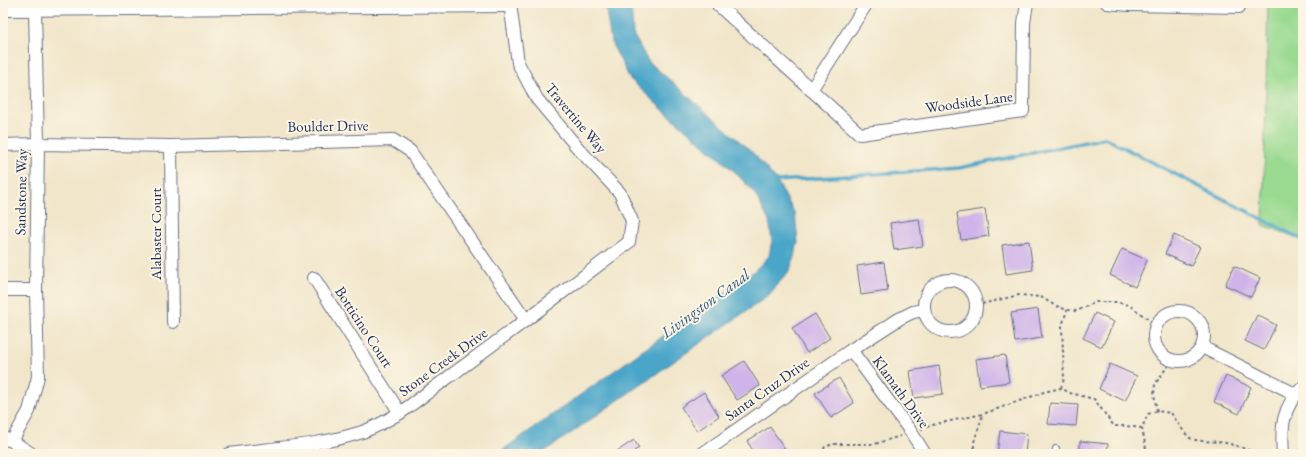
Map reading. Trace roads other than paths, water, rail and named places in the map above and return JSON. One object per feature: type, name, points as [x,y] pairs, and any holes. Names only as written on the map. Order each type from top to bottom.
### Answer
[{"type":"street","points":[[718,4],[811,90],[868,3]]},
{"type":"street","name":"Woodside Lane","points":[[811,90],[860,134],[1023,111],[1024,23],[1027,3]]},
{"type":"street","points":[[1107,3],[1130,5],[1239,7]]},
{"type":"street","points":[[3,10],[30,8],[510,4]]},
{"type":"street","name":"Travertine Way","points":[[510,4],[518,63],[536,99],[577,147],[620,193],[632,221]]},
{"type":"street","name":"Sandstone Way","points":[[8,440],[29,411],[38,377],[36,290],[38,144],[30,8]]},
{"type":"street","name":"Boulder Drive","points":[[3,145],[38,144],[171,146],[393,140],[410,151],[526,320]]},
{"type":"street","name":"Alabaster Court","points":[[171,146],[173,322]]},
{"type":"street","name":"Stone Creek Drive","points":[[229,454],[346,437],[361,433],[400,413],[629,242],[632,221]]},
{"type":"street","name":"Botticino Court","points":[[314,278],[400,413]]},
{"type":"street","points":[[951,280],[966,286],[971,292],[976,304],[973,319],[967,326],[959,331],[950,333],[943,332],[930,324],[924,310],[924,301],[928,292],[942,281],[951,280]]},
{"type":"street","points":[[3,290],[36,290]]},
{"type":"street","name":"Santa Cruz Drive","points":[[702,454],[851,350],[899,319],[913,312],[924,310]]},
{"type":"street","points":[[1177,310],[1186,311],[1194,315],[1200,321],[1204,330],[1202,347],[1197,354],[1189,359],[1181,361],[1172,360],[1161,353],[1154,342],[1156,324],[1161,317],[1169,312],[1177,310]]},
{"type":"street","points":[[1202,347],[1299,391],[1285,412],[1282,434],[1283,454]]},
{"type":"street","name":"Klamath Drive","points":[[851,350],[911,432],[925,454]]},
{"type":"street","points":[[3,430],[8,440],[32,454]]},
{"type":"water","points":[[605,3],[631,3],[633,34],[648,61],[753,153],[777,181],[795,214],[798,243],[790,270],[768,296],[541,454],[497,454],[752,273],[769,256],[772,240],[769,221],[755,194],[735,172],[662,109],[630,79],[611,42]]},
{"type":"waterway","points":[[773,183],[777,181],[959,168],[1105,138],[1303,240]]},
{"type":"water label","name":"Livingston Canal","points":[[705,303]]}]
